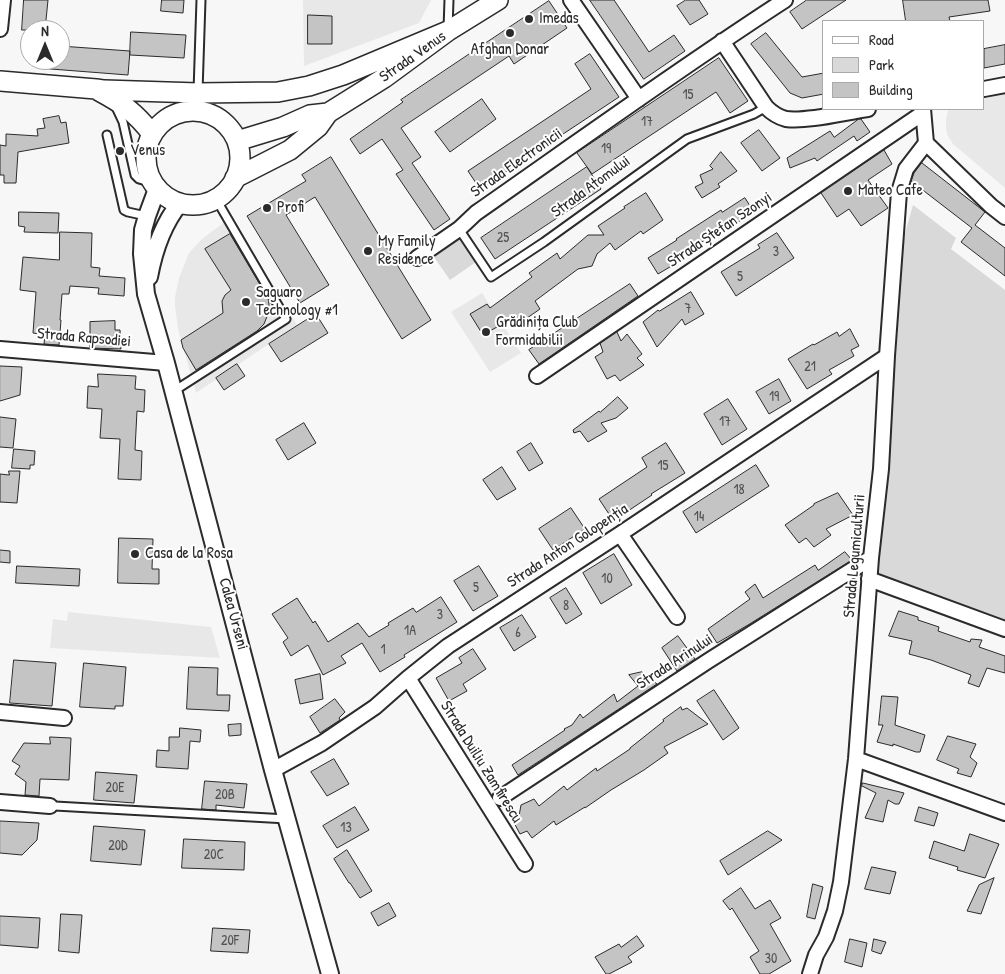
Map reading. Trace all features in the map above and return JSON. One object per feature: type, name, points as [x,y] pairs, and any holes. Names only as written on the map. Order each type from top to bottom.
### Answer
[{"type":"main road","name":"Strada Venus","points":[[235,178],[290,150],[318,127],[328,113],[384,78],[448,31],[498,0]]},
{"type":"main road","points":[[0,81],[195,102],[278,92],[309,86],[343,75],[448,31]]},
{"type":"main road","points":[[104,92],[135,114],[152,134]]},
{"type":"main road","points":[[195,102],[207,113],[220,119],[230,129],[237,141],[239,166],[230,186],[216,199],[198,204],[180,203],[164,195],[155,186],[146,167],[146,150],[152,134],[162,121],[195,102]]},
{"type":"main road","name":"Strada Venus","points":[[237,141],[283,127],[310,115],[328,113]]},
{"type":"street","points":[[0,29],[3,0]]},
{"type":"street","points":[[571,0],[639,99]]},
{"type":"street","name":"Strada Electronicii","points":[[417,258],[460,229],[476,213],[722,41],[785,0]]},
{"type":"street","points":[[722,41],[766,107],[773,114],[799,120],[862,110]]},
{"type":"street","points":[[985,89],[1005,85]]},
{"type":"street","points":[[923,111],[926,143],[991,206],[1005,217]]},
{"type":"street","name":"Strada Ștefan Szonyi","points":[[537,376],[923,111]]},
{"type":"street","name":"Strada Legumiculturii","points":[[810,974],[816,954],[826,937],[841,882],[856,759],[871,558],[881,469],[886,356],[899,192],[906,169],[926,143]]},
{"type":"street","name":"Calea Urseni","points":[[155,186],[143,230],[142,254],[146,294],[174,392],[273,770],[330,974]]},
{"type":"street","name":"Calea Urseni","points":[[146,294],[153,257],[160,236],[171,214],[180,203]]},
{"type":"street","name":"Strada Rapsodiei","points":[[0,349],[166,363]]},
{"type":"street","name":"Strada Anton Golopenția","points":[[273,770],[322,743],[374,707],[448,646],[620,534],[886,356]]},
{"type":"street","points":[[620,534],[677,618]]},
{"type":"street","name":"Strada Arinului","points":[[500,798],[708,661],[871,558]]},
{"type":"street","points":[[870,579],[1005,629]]},
{"type":"street","name":"Strada Duiliu Zamfirescu","points":[[408,678],[525,864]]},
{"type":"street","points":[[0,712],[64,718]]},
{"type":"street","points":[[856,759],[1005,813]]},
{"type":"street","points":[[0,802],[53,806]]},
{"type":"lane","points":[[195,102],[202,0]]},
{"type":"lane","points":[[448,31],[449,0]]},
{"type":"lane","points":[[104,92],[123,122],[135,175],[139,179],[155,186]]},
{"type":"lane","name":"Strada Atomului","points":[[460,229],[491,277],[544,242],[688,139],[754,114],[766,107]]},
{"type":"lane","points":[[107,135],[124,210],[147,216]]},
{"type":"lane","points":[[174,392],[286,319],[216,199]]},
{"type":"lane","points":[[53,806],[287,819]]},
{"type":"shaded area","points":[[303,0],[431,0],[419,23],[304,66]]},
{"type":"shaded area","points":[[1005,93],[1005,188],[953,144],[946,129],[946,118],[949,110],[985,110],[985,97]]},
{"type":"shaded area","points":[[230,218],[297,325],[196,393],[178,329],[175,297],[179,278],[189,253],[202,239]]},
{"type":"shaded area","name":"Grădinița Club Formidabilii","points":[[482,293],[521,353],[490,372],[451,312]]},
{"type":"shaded area","points":[[68,612],[211,627],[220,658],[50,648],[53,619],[67,621]]},
{"type":"green space","points":[[913,205],[956,238],[951,249],[1005,290],[1005,621],[877,573],[904,237]]},
{"type":"green space","points":[[459,239],[476,262],[450,280],[434,257]]},
{"type":"building","points":[[24,0],[48,0],[46,20],[23,20]]},
{"type":"building","points":[[162,0],[184,0],[183,13],[161,11]]},
{"type":"building","points":[[590,0],[614,0],[649,52],[674,35],[685,51],[644,79]]},
{"type":"building","points":[[686,0],[699,0],[708,14],[690,25],[677,6]]},
{"type":"building","points":[[807,0],[846,0],[802,29],[790,12]]},
{"type":"building","points":[[903,0],[988,0],[990,11],[949,17],[950,20],[906,20]]},
{"type":"building","points":[[549,1],[567,28],[514,64],[509,56],[401,128],[421,157],[412,163],[450,219],[434,230],[396,174],[403,170],[382,139],[360,154],[350,139],[403,102],[401,100]]},
{"type":"building","points":[[308,15],[332,16],[332,44],[308,44]]},
{"type":"building","points":[[131,32],[186,35],[184,58],[130,55]]},
{"type":"building","points":[[766,33],[802,77],[822,73],[822,94],[802,98],[790,93],[751,44]]},
{"type":"building","points":[[1005,45],[1005,64],[985,68],[985,49]]},
{"type":"building","points":[[70,47],[130,51],[128,75],[64,70],[70,70]]},
{"type":"building","points":[[590,54],[619,97],[480,189],[468,171],[591,89],[575,64]]},
{"type":"building","points":[[719,58],[748,101],[730,113],[716,92],[592,174],[577,153]]},
{"type":"building","points":[[482,99],[496,119],[450,152],[435,132]]},
{"type":"building","points":[[59,116],[61,123],[66,122],[69,143],[18,152],[16,183],[4,183],[4,175],[0,175],[0,145],[6,146],[6,134],[38,136],[37,129],[45,128],[43,119]]},
{"type":"building","points":[[861,119],[870,132],[857,141],[854,136],[817,161],[815,158],[790,168],[787,158],[830,131],[834,137]]},
{"type":"building","points":[[759,130],[780,158],[762,171],[741,143]]},
{"type":"building","points":[[884,150],[892,164],[868,180],[888,208],[861,226],[849,209],[837,217],[821,193]]},
{"type":"building","points":[[721,152],[737,171],[718,184],[720,187],[702,198],[695,187],[703,183],[700,175],[713,169],[710,166]]},
{"type":"building","name":"My Family Residence","points":[[331,157],[431,320],[402,339],[315,197],[286,215],[329,285],[300,303],[247,216],[306,181],[302,175]]},
{"type":"building","points":[[922,163],[985,212],[975,225],[1005,248],[1005,276],[961,242],[972,228],[911,181],[914,173]]},
{"type":"building","points":[[587,167],[601,189],[495,259],[481,238]]},
{"type":"building","points":[[646,193],[663,220],[643,234],[641,231],[615,250],[610,243],[597,254],[592,266],[578,269],[535,301],[540,309],[520,323],[516,316],[483,335],[470,314],[487,304],[490,308],[532,277],[529,273],[557,253],[560,259],[588,235],[604,235],[598,226]]},
{"type":"building","points":[[745,198],[754,212],[677,257],[680,261],[658,274],[648,258],[721,210],[722,212]]},
{"type":"building","points":[[19,212],[59,213],[58,233],[24,232],[25,227],[19,226]]},
{"type":"building","points":[[60,232],[92,233],[91,267],[100,268],[99,276],[125,278],[124,296],[98,294],[99,288],[70,286],[69,294],[62,294],[59,345],[44,344],[45,335],[33,333],[36,292],[20,290],[23,257],[59,260]]},
{"type":"building","points":[[777,233],[794,258],[736,296],[721,272],[760,248],[758,245]]},
{"type":"building","name":"Saguaro Technology #1","points":[[230,234],[268,298],[268,314],[264,324],[257,331],[196,370],[183,348],[181,340],[223,313],[222,301],[231,290],[205,249]]},
{"type":"building","points":[[630,284],[638,296],[539,364],[529,350]]},
{"type":"building","points":[[691,292],[704,314],[685,325],[682,319],[657,347],[643,322],[658,310]]},
{"type":"building","points":[[316,314],[328,333],[281,362],[269,344]]},
{"type":"building","points":[[115,321],[115,330],[120,330],[121,349],[90,348],[90,322]]},
{"type":"building","points":[[850,329],[859,346],[851,350],[854,356],[829,370],[832,374],[807,389],[788,359],[837,332],[839,336]]},
{"type":"building","points":[[617,332],[621,341],[627,334],[642,354],[637,358],[644,365],[620,381],[615,375],[607,379],[595,357],[603,352],[600,343]]},
{"type":"building","points":[[237,364],[245,376],[224,390],[216,378]]},
{"type":"building","points":[[0,366],[22,367],[20,395],[0,401]]},
{"type":"building","points":[[98,374],[136,376],[135,389],[145,390],[144,412],[137,411],[135,450],[142,451],[141,480],[118,479],[120,439],[100,438],[102,409],[87,408],[88,386],[98,387]]},
{"type":"building","points":[[779,379],[791,401],[769,414],[756,392]]},
{"type":"building","points":[[618,397],[628,408],[616,418],[601,423],[607,431],[588,442],[580,431],[574,433],[573,430]]},
{"type":"building","points":[[728,399],[747,429],[722,445],[704,414]]},
{"type":"building","points":[[0,417],[16,419],[13,448],[0,447]]},
{"type":"building","points":[[304,423],[316,443],[288,460],[276,440]]},
{"type":"building","points":[[531,443],[543,463],[529,471],[517,452]]},
{"type":"building","points":[[666,443],[685,473],[622,515],[609,514],[599,499],[647,467],[642,458]]},
{"type":"building","points":[[14,449],[35,451],[34,465],[30,465],[30,469],[12,468]]},
{"type":"building","points":[[756,465],[769,486],[696,533],[683,512]]},
{"type":"building","points":[[502,467],[516,489],[497,500],[483,480]]},
{"type":"building","points":[[9,471],[20,471],[17,503],[0,502],[0,474],[9,475]]},
{"type":"building","points":[[838,493],[853,515],[826,529],[831,535],[814,547],[806,538],[799,543],[785,525],[814,504]]},
{"type":"building","points":[[571,508],[585,529],[553,550],[539,529]]},
{"type":"building","name":"Casa de la Rosa","points":[[119,538],[153,539],[152,569],[159,569],[159,584],[118,583]]},
{"type":"building","points":[[0,550],[10,551],[10,563],[0,562]]},
{"type":"building","points":[[845,552],[852,560],[717,643],[708,629],[750,599],[745,592],[755,584],[763,598],[815,565],[818,570]]},
{"type":"building","points":[[614,554],[632,585],[601,604],[583,573]]},
{"type":"building","points":[[17,566],[80,569],[79,586],[16,583]]},
{"type":"building","points":[[479,566],[498,596],[473,611],[454,581]]},
{"type":"building","points":[[566,588],[582,614],[566,624],[550,598]]},
{"type":"building","points":[[441,597],[457,622],[380,672],[362,643],[341,656],[346,663],[323,675],[308,645],[291,656],[283,642],[288,638],[272,614],[297,598],[328,642],[358,623],[369,637],[413,608],[416,612]]},
{"type":"building","points":[[899,611],[939,627],[938,631],[970,642],[971,639],[982,640],[979,647],[1005,656],[1005,673],[987,668],[979,687],[968,683],[971,675],[909,654],[912,641],[889,636]]},
{"type":"building","points":[[522,615],[536,637],[514,651],[500,628]]},
{"type":"building","points":[[678,636],[695,659],[677,671],[662,648]]},
{"type":"building","points":[[473,649],[486,669],[463,684],[467,691],[449,701],[436,678],[462,663],[459,658]]},
{"type":"building","points":[[14,660],[56,663],[52,706],[10,703]]},
{"type":"building","points":[[84,663],[126,667],[123,706],[115,706],[115,709],[80,707]]},
{"type":"building","points":[[189,667],[218,668],[217,695],[230,695],[229,711],[187,709]]},
{"type":"building","points":[[642,672],[657,684],[518,775],[512,765],[572,725],[580,714],[583,718],[614,694],[617,702],[638,686],[629,675]]},
{"type":"building","points":[[320,674],[323,699],[300,704],[295,680]]},
{"type":"building","points":[[714,690],[739,728],[723,740],[697,701]]},
{"type":"building","points":[[882,696],[898,697],[895,725],[925,735],[920,752],[893,744],[893,746],[877,742],[883,725],[879,725]]},
{"type":"building","points":[[335,699],[345,712],[339,718],[340,720],[320,733],[310,717]]},
{"type":"building","points":[[681,707],[682,710],[687,708],[708,724],[664,747],[668,753],[556,825],[554,821],[532,838],[527,831],[520,834],[512,819],[519,816],[521,805],[534,799],[539,806],[564,786],[567,790],[596,768],[597,771],[630,749]]},
{"type":"building","points":[[241,724],[241,735],[229,736],[228,725]]},
{"type":"building","points":[[180,728],[201,730],[200,742],[190,741],[188,769],[156,767],[157,750],[169,751],[169,737],[179,737]]},
{"type":"building","points":[[948,736],[976,744],[970,757],[977,763],[971,777],[957,773],[959,769],[937,760]]},
{"type":"building","points":[[50,737],[71,738],[69,780],[40,779],[39,796],[25,795],[26,782],[15,774],[20,766],[12,761],[24,743],[50,744]]},
{"type":"building","points":[[334,759],[349,784],[327,796],[311,772]]},
{"type":"building","points":[[96,772],[137,775],[134,803],[94,800]]},
{"type":"building","points":[[205,781],[247,784],[244,808],[216,805],[216,810],[202,809]]},
{"type":"building","points":[[863,783],[904,793],[899,804],[888,800],[883,822],[865,818],[876,793],[862,786]]},
{"type":"building","points":[[355,807],[369,830],[337,848],[323,826]]},
{"type":"building","points":[[919,807],[938,813],[934,826],[915,821]]},
{"type":"building","points":[[0,821],[39,823],[37,840],[22,855],[0,853]]},
{"type":"building","points":[[94,826],[145,830],[141,865],[91,861]]},
{"type":"building","points":[[768,831],[782,840],[728,875],[720,861]]},
{"type":"building","points":[[970,834],[999,844],[985,878],[957,870],[958,867],[929,858],[934,841],[964,851]]},
{"type":"building","points":[[184,839],[245,842],[244,870],[182,868]]},
{"type":"building","points":[[347,850],[372,891],[360,898],[334,859]]},
{"type":"building","points":[[872,867],[896,872],[890,894],[865,889]]},
{"type":"building","points":[[994,878],[981,914],[967,911],[979,885]]},
{"type":"building","points":[[813,884],[823,887],[815,919],[807,917]]},
{"type":"building","points":[[741,888],[755,909],[770,900],[781,918],[770,924],[791,961],[769,974],[760,974],[750,957],[759,951],[732,908],[730,910],[723,901]]},
{"type":"building","points":[[389,903],[396,916],[378,926],[371,913]]},
{"type":"building","points":[[61,914],[82,915],[79,953],[59,951]]},
{"type":"building","points":[[0,916],[40,918],[38,948],[0,945]]},
{"type":"building","points":[[213,928],[250,930],[248,953],[211,951]]},
{"type":"building","points":[[637,936],[644,946],[628,957],[632,962],[606,974],[595,957],[619,944],[621,947]]},
{"type":"building","points":[[850,939],[867,943],[862,967],[845,962]]},
{"type":"building","points":[[874,939],[886,942],[881,954],[872,951]]},
{"type":"place","name":"Imedas","points":[[529,19]]},
{"type":"place","name":"Afghan Donar","points":[[510,33]]},
{"type":"place","name":"Venus","points":[[120,151]]},
{"type":"place","name":"Mateo Cafe","points":[[848,191]]},
{"type":"place","name":"Profi","points":[[267,208]]},
{"type":"place","name":"My Family Residence","points":[[368,251]]},
{"type":"place","name":"Saguaro Technology #1","points":[[246,302]]},
{"type":"place","name":"Grădinița Club Formidabilii","points":[[486,332]]},
{"type":"place","name":"Casa de la Rosa","points":[[135,554]]}]
